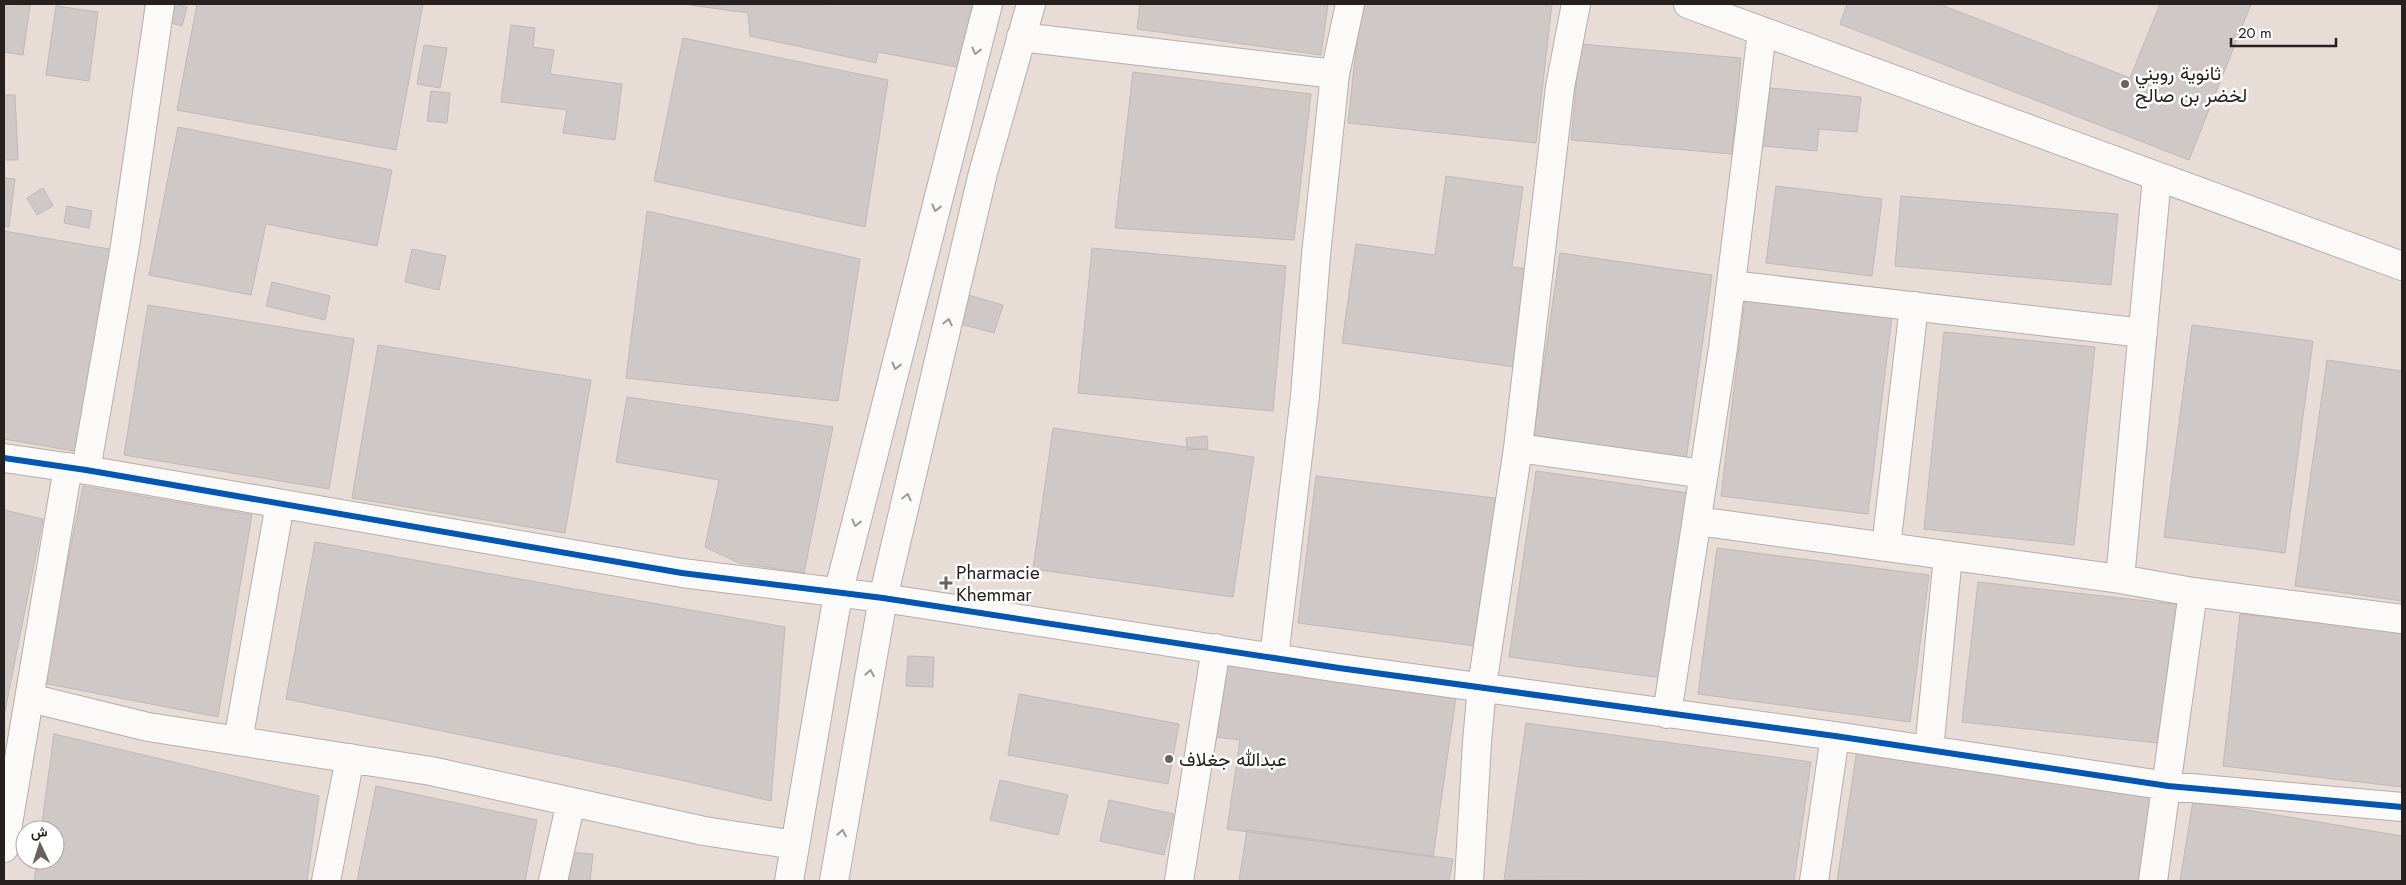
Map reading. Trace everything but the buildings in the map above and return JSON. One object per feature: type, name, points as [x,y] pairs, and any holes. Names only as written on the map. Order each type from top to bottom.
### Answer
[{"type":"street","points":[[4,848],[30,698],[125,246],[160,4]]},
{"type":"street","points":[[789,881],[838,594],[988,4]]},
{"type":"street","points":[[834,881],[883,598],[983,173],[1032,4]]},
{"type":"street","points":[[1274,658],[1305,396],[1316,255],[1335,74],[1350,4]]},
{"type":"street","points":[[1469,881],[1482,686],[1518,448],[1560,87],[1576,4]]},
{"type":"street","points":[[1688,4],[2402,266]]},
{"type":"street","points":[[1668,714],[1731,285],[1762,32]]},
{"type":"street","points":[[1022,37],[1335,74]]},
{"type":"street","points":[[2120,579],[2157,177]]},
{"type":"street","points":[[1731,285],[2143,334]]},
{"type":"street","points":[[1886,548],[1914,306]]},
{"type":"street","points":[[1518,448],[1704,474]]},
{"type":"street","points":[[4,458],[77,468],[682,573],[838,594],[883,598],[1274,658],[1835,736],[2168,786],[2402,807]]},
{"type":"street","points":[[238,741],[280,504]]},
{"type":"street","points":[[1697,521],[2120,579],[2193,592],[2402,619]]},
{"type":"street","points":[[1929,750],[1948,556]]},
{"type":"street","points":[[2153,881],[2168,786],[2193,592]]},
{"type":"street","points":[[1179,881],[1216,648]]},
{"type":"street","points":[[30,698],[148,727],[431,771],[704,832],[795,846]]},
{"type":"street","points":[[1814,881],[1835,736]]},
{"type":"street","points":[[326,881],[350,758]]},
{"type":"street","points":[[554,881],[571,802]]},
{"type":"cycle path","points":[[4,458],[86,470],[682,573],[883,598],[1339,668],[1835,736],[2168,786],[2402,807]]},
{"type":"place","name":"ثانوية رويني لخضر بن صالح","points":[[2125,84]]},
{"type":"place","name":"Pharmacie Khemmar","points":[[946,583]]},
{"type":"place","name":"عبدالله جغلاف","points":[[1169,759]]}]
